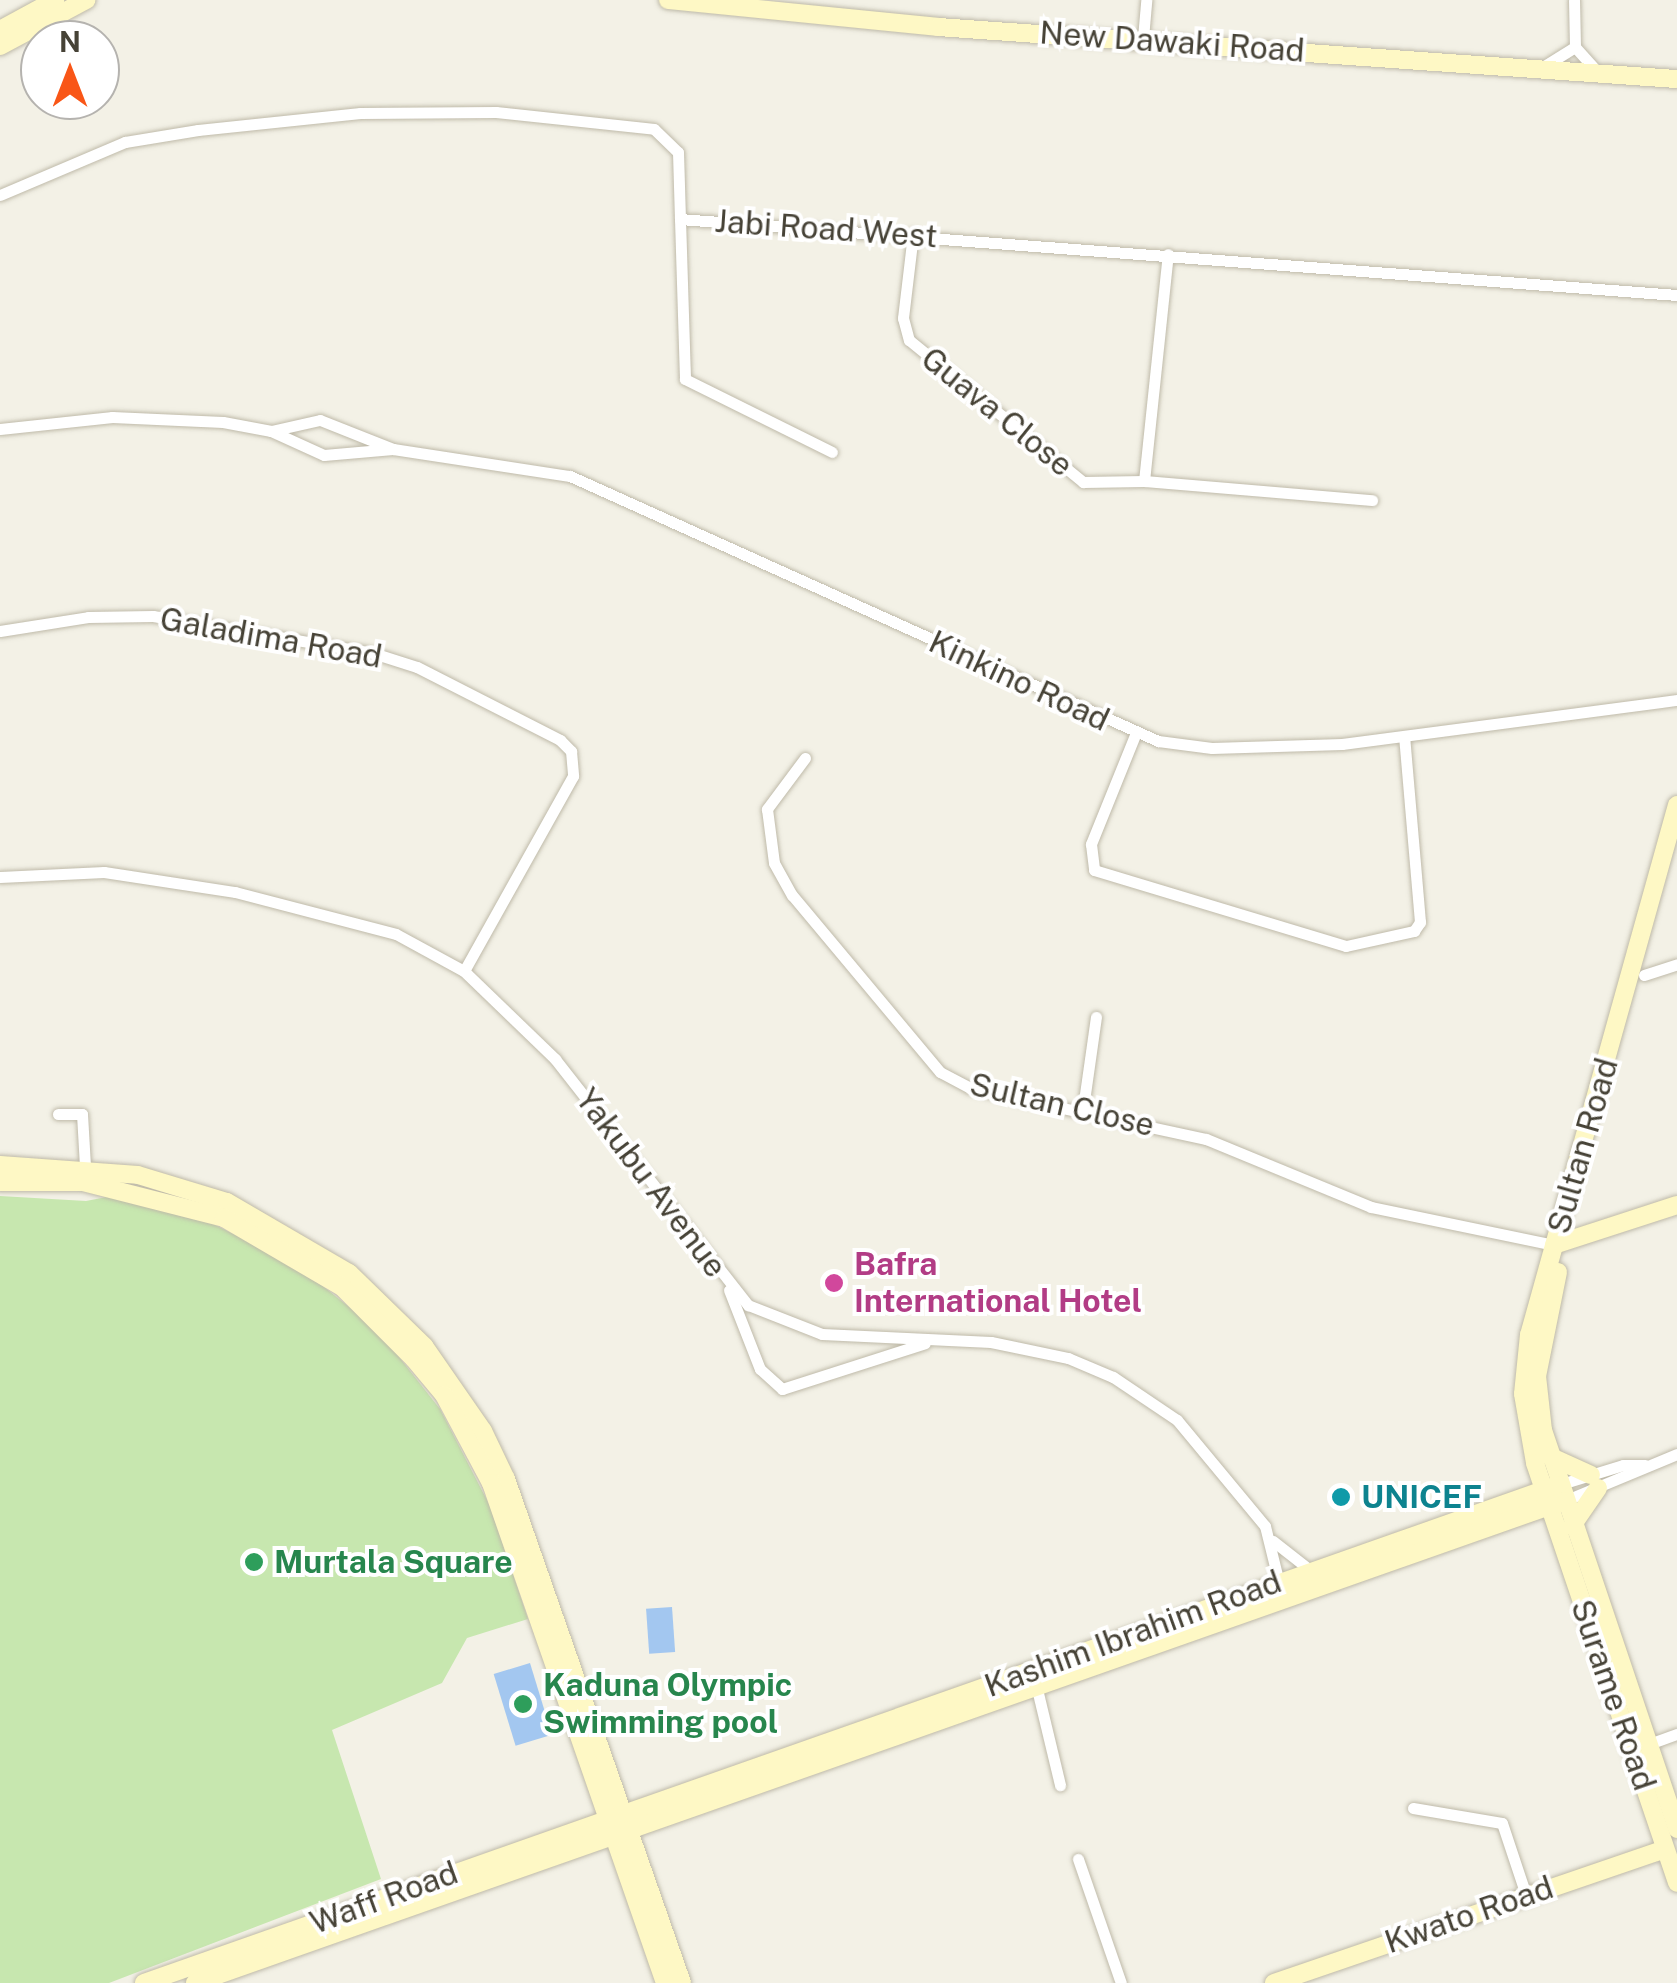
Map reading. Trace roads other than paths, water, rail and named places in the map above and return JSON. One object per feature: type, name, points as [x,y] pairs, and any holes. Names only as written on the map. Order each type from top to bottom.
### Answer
[{"type":"street","points":[[2,24],[55,0]]},
{"type":"street","points":[[0,46],[86,0]]},
{"type":"street","name":"New Dawaki Road","points":[[668,0],[1546,65],[1677,79]]},
{"type":"street","points":[[1143,38],[1146,0]]},
{"type":"street","points":[[1574,0],[1575,47],[1596,70]]},
{"type":"street","points":[[1546,65],[1575,47]]},
{"type":"street","name":"Jabi Road West","points":[[0,195],[126,142],[360,113],[496,112],[654,129],[678,152],[680,219],[1677,295]]},
{"type":"street","points":[[680,219],[685,378],[832,452]]},
{"type":"street","name":"Guava Close","points":[[913,234],[903,318],[909,340],[1082,482],[1144,480]]},
{"type":"street","points":[[1168,254],[1144,480],[1372,500]]},
{"type":"street","name":"Kinkino Road","points":[[0,430],[112,416],[271,431],[320,420],[392,449],[570,476],[1135,734],[1212,748],[1404,736],[1677,700]]},
{"type":"street","name":"Kinkino Road","points":[[271,431],[324,456],[392,449]]},
{"type":"street","name":"Galadima Road","points":[[0,631],[88,617],[153,616],[374,653],[417,667],[560,740],[571,751],[573,776],[464,972]]},
{"type":"street","points":[[1135,734],[1091,844],[1094,870],[1346,946],[1414,931],[1420,922],[1404,736]]},
{"type":"street","name":"Sultan Close","points":[[805,758],[766,813],[774,863],[792,896],[940,1072],[970,1088],[1083,1108],[1206,1139],[1371,1207],[1560,1244]]},
{"type":"street","name":"Sultan Road","points":[[1554,1495],[1523,1376],[1676,810]]},
{"type":"street","name":"Sultan Road","points":[[1560,1244],[1644,975],[1677,842]]},
{"type":"street","name":"Yakubu Avenue","points":[[0,877],[104,872],[236,892],[336,913],[396,934],[464,972],[555,1059],[667,1196],[728,1286],[748,1306],[796,1327],[932,1341],[991,1342],[1068,1358],[1138,1392],[1177,1420],[1273,1540],[1310,1570]]},
{"type":"street","points":[[1644,975],[1677,964]]},
{"type":"street","points":[[1083,1108],[1096,1016]]},
{"type":"street","points":[[58,1114],[82,1114],[86,1166]]},
{"type":"street","points":[[0,1165],[86,1166],[186,1188],[266,1220],[350,1273],[424,1346],[483,1431],[506,1479],[632,1864],[665,1983]]},
{"type":"street","points":[[0,1182],[83,1182],[224,1218],[300,1258],[382,1323],[444,1396],[491,1483],[606,1785],[659,1811],[632,1864]]},
{"type":"street","points":[[1560,1244],[1677,1206]]},
{"type":"street","points":[[728,1286],[760,1370],[782,1389],[932,1341]]},
{"type":"street","name":"Kashim Ibrahim Road","points":[[619,1825],[1677,1454]]},
{"type":"street","points":[[1542,1460],[1595,1482],[1565,1528],[1511,1510],[1542,1460]]},
{"type":"street","name":"Surame Road","points":[[1554,1495],[1677,1883]]},
{"type":"street","name":"Kashim Ibrahim Road","points":[[659,1811],[1037,1689],[1102,1656],[1310,1570],[1511,1510]]},
{"type":"street","name":"Surame Road","points":[[1565,1528],[1649,1744],[1677,1829]]},
{"type":"street","name":"Yakubu Avenue","points":[[1273,1540],[1280,1583]]},
{"type":"street","points":[[1037,1689],[1060,1785]]},
{"type":"street","points":[[1649,1744],[1677,1734]]},
{"type":"street","points":[[606,1785],[580,1838],[632,1864],[682,1983]]},
{"type":"street","points":[[1413,1808],[1502,1822],[1526,1896]]},
{"type":"street","name":"Waff Road","points":[[144,1983],[619,1825]]},
{"type":"street","name":"Waff Road","points":[[201,1982],[580,1838]]},
{"type":"street","name":"Kwato Road","points":[[1274,1983],[1665,1849]]},
{"type":"street","points":[[1078,1859],[1122,1983]]},
{"type":"water","points":[[672,1607],[675,1652],[649,1654],[646,1609]]},
{"type":"water","name":"Kaduna Olympic Swimming pool","points":[[530,1663],[552,1735],[516,1746],[494,1674]]},
{"type":"place","name":"Bafra International Hotel","points":[[834,1283]]},
{"type":"place","name":"UNICEF","points":[[1341,1497]]},
{"type":"place","name":"Murtala Square","points":[[254,1562]]},
{"type":"place","name":"Kaduna Olympic Swimming pool","points":[[523,1704]]}]
